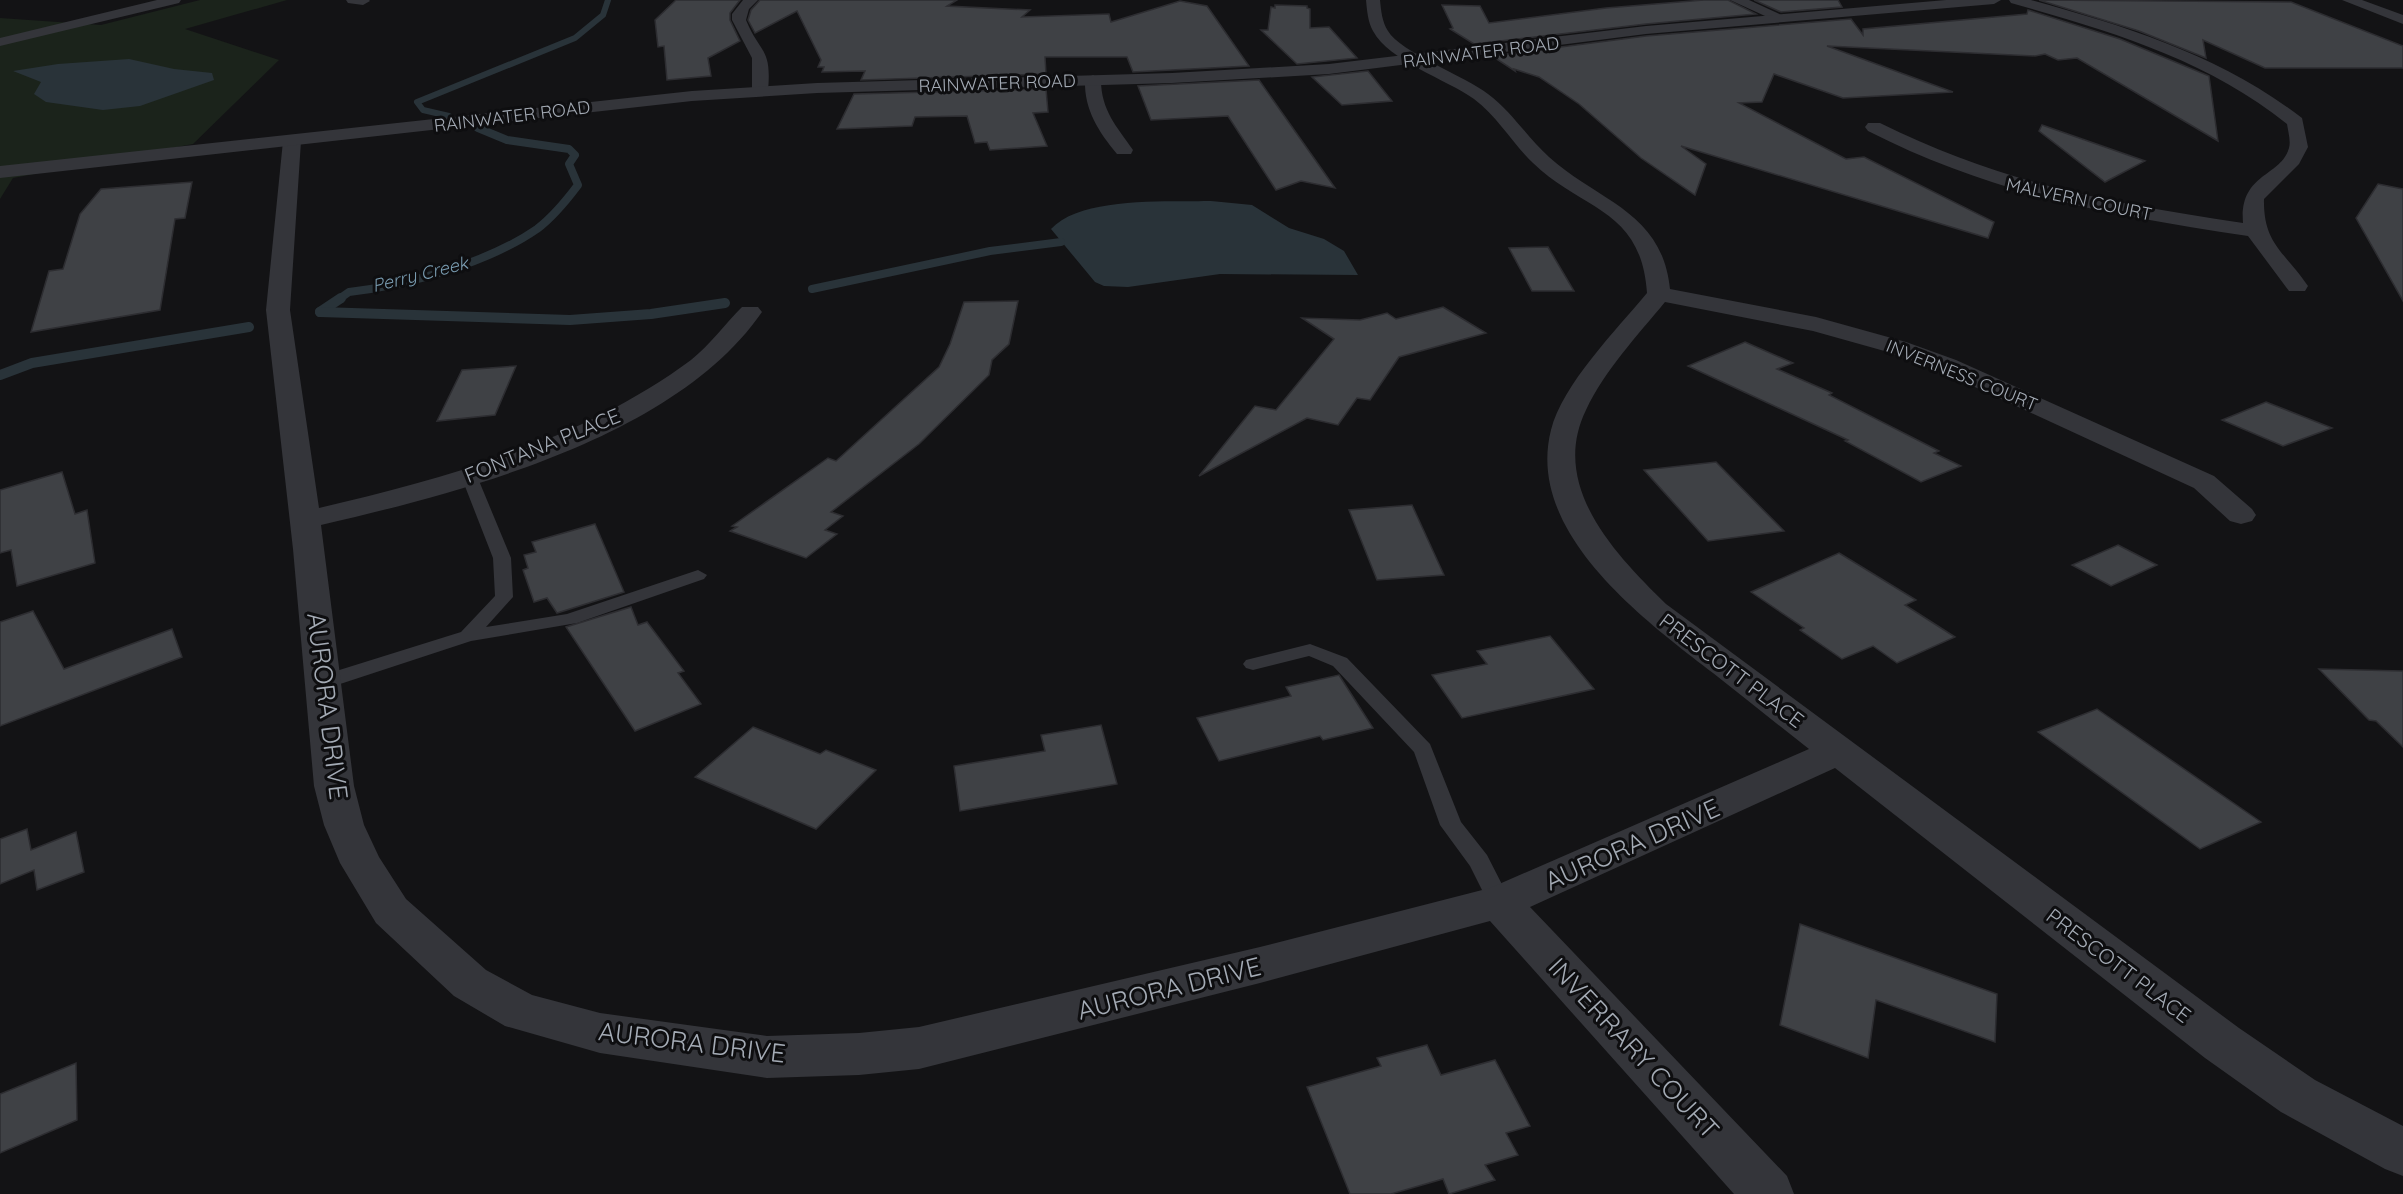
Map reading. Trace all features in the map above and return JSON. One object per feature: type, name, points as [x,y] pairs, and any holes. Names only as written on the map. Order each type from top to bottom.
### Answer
[{"type":"street","points":[[0,42],[174,0]]},
{"type":"street","points":[[751,0],[741,9],[738,17],[743,31],[758,51],[763,70],[760,91]]},
{"type":"street","points":[[1373,0],[1380,34],[1418,60],[1464,84],[1485,99],[1510,122],[1520,138],[1541,161],[1632,224],[1648,242],[1656,258],[1659,294]]},
{"type":"street","points":[[1737,0],[1781,18]]},
{"type":"street","name":"RAINWATER ROAD","points":[[0,172],[604,105],[760,91],[1276,72],[1418,60],[1646,30],[1913,9],[1994,0]]},
{"type":"street","points":[[2016,0],[2118,29],[2163,47],[2248,86],[2296,122],[2300,147],[2292,160],[2263,186],[2254,199],[2253,221],[2261,241],[2296,286]]},
{"type":"street","points":[[2349,0],[2403,20]]},
{"type":"street","points":[[1093,80],[1092,89],[1100,116],[1124,150]]},
{"type":"street","name":"MALVERN COURT","points":[[1874,127],[1958,166],[2045,195],[2131,212],[2258,231]]},
{"type":"street","name":"AURORA DRIVE","points":[[292,141],[278,310],[324,682],[334,786],[344,825],[361,863],[391,911],[470,982],[521,1012],[600,1033],[766,1057],[859,1054],[919,1048],[1260,966],[1499,902],[1839,752]]},
{"type":"street","name":"INVERNESS COURT","points":[[1659,294],[1816,324],[1897,347],[1947,365],[2204,482],[2241,515]]},
{"type":"street","name":"PRESCOTT PLACE","points":[[1659,294],[1599,368],[1566,426],[1560,448],[1562,474],[1575,512],[1590,539],[1614,570],[1654,611],[2222,1043],[2298,1095],[2403,1152]]},
{"type":"street","name":"FONTANA PLACE","points":[[304,520],[358,508],[469,476],[550,447],[646,400],[701,364],[750,312]]},
{"type":"street","name":"INVERRARY COURT","points":[[1499,902],[1768,1194]]},
{"type":"lane","points":[[468,636],[504,597],[502,558],[469,476]]},
{"type":"lane","points":[[324,682],[468,636],[570,619],[698,575]]},
{"type":"lane","points":[[1253,664],[1310,650],[1340,662],[1423,748],[1452,825],[1479,861],[1499,902]]},
{"type":"shaded area","points":[[200,0],[287,0],[185,29],[279,60],[193,144],[13,178],[0,199],[0,18],[101,25]]},
{"type":"shaded area","points":[[129,59],[174,69],[212,73],[214,80],[140,106],[103,110],[46,102],[34,94],[41,82],[13,71],[58,64]]},
{"type":"shaded area","points":[[1211,201],[1252,205],[1289,228],[1324,239],[1344,251],[1358,275],[1220,274],[1128,287],[1104,286],[1095,282],[1051,229],[1065,218],[1103,206],[1126,203]]},
{"type":"building","points":[[676,0],[740,0],[730,13],[730,20],[740,41],[708,58],[711,76],[667,80],[664,46],[658,47],[655,20]]},
{"type":"building","points":[[760,0],[957,0],[947,6],[1030,10],[1022,17],[1109,14],[1111,22],[1180,1],[1207,6],[1249,66],[1133,72],[1127,57],[1045,57],[1046,74],[861,80],[865,71],[822,72],[824,67],[818,67],[821,60],[797,11],[755,33],[748,20],[751,10]]},
{"type":"building","points":[[1728,0],[1756,14],[1474,44],[1450,29],[1453,28],[1442,5],[1480,6],[1489,23],[1606,8]]},
{"type":"building","points":[[1754,0],[1838,0],[1842,7],[1781,12]]},
{"type":"building","points":[[2039,0],[2291,2],[2403,46],[2403,68],[2265,68],[2203,40],[2206,58],[2139,31]]},
{"type":"building","points":[[1275,5],[1307,6],[1310,9],[1310,28],[1329,27],[1357,58],[1297,64],[1261,30],[1268,30],[1271,7],[1275,8]]},
{"type":"building","points":[[2028,10],[2120,39],[2209,76],[2218,141],[2077,58],[2058,60],[2045,54],[2035,56],[1827,46],[1953,92],[1843,98],[1774,74],[1762,102],[1739,103],[1846,159],[1864,157],[1994,222],[1988,238],[1681,146],[1706,164],[1695,195],[1641,158],[1579,104],[1539,77],[1514,69],[1515,71],[1492,56],[1646,36],[1851,19],[1863,35],[1863,29],[2027,14]]},
{"type":"building","points":[[1368,71],[1392,101],[1342,105],[1312,77]]},
{"type":"building","points":[[1259,80],[1335,188],[1301,181],[1276,190],[1228,116],[1151,120],[1138,86]]},
{"type":"building","points":[[1046,89],[1048,112],[1033,113],[1047,146],[990,150],[987,142],[975,143],[967,116],[915,117],[912,126],[837,129],[854,94]]},
{"type":"building","points":[[2042,125],[2145,161],[2105,182],[2039,131]]},
{"type":"building","points":[[192,182],[185,218],[175,219],[160,310],[31,332],[49,271],[63,269],[80,214],[101,189]]},
{"type":"building","points":[[2378,184],[2403,189],[2403,301],[2356,218]]},
{"type":"building","points":[[1548,247],[1574,291],[1532,291],[1509,248]]},
{"type":"building","points":[[1018,301],[1009,344],[992,360],[989,375],[919,444],[831,512],[843,516],[825,530],[837,534],[806,558],[730,531],[737,527],[732,526],[828,458],[836,461],[939,367],[950,344],[964,302]]},
{"type":"building","points":[[1443,307],[1486,333],[1399,357],[1370,400],[1357,398],[1338,425],[1307,418],[1199,476],[1255,406],[1276,410],[1334,339],[1302,318],[1360,320],[1387,313],[1396,319]]},
{"type":"building","points":[[1745,342],[1793,363],[1777,369],[1832,393],[1829,395],[1939,451],[1934,453],[1961,466],[1921,482],[1845,441],[1848,440],[1688,366]]},
{"type":"building","points":[[516,366],[495,415],[437,421],[462,370]]},
{"type":"building","points":[[2266,402],[2332,428],[2283,446],[2222,420]]},
{"type":"building","points":[[1716,462],[1784,531],[1708,541],[1644,470]]},
{"type":"building","points":[[62,472],[75,514],[87,510],[95,563],[17,586],[11,550],[0,553],[0,490]]},
{"type":"building","points":[[1412,505],[1444,575],[1377,580],[1349,510]]},
{"type":"building","points":[[595,524],[624,592],[557,613],[547,598],[534,602],[523,570],[528,568],[524,555],[536,552],[532,542]]},
{"type":"building","points":[[2118,545],[2157,565],[2111,586],[2072,565]]},
{"type":"building","points":[[1839,553],[1916,600],[1905,605],[1955,637],[1897,663],[1873,646],[1842,659],[1800,630],[1804,628],[1751,592]]},
{"type":"building","points":[[631,607],[638,625],[647,622],[684,671],[678,673],[701,704],[635,731],[566,627]]},
{"type":"building","points":[[33,611],[64,669],[172,629],[182,657],[0,726],[0,622]]},
{"type":"building","points":[[1550,636],[1594,689],[1462,718],[1432,675],[1487,664],[1477,651]]},
{"type":"building","points":[[2319,669],[2403,671],[2403,747],[2376,721],[2369,720]]},
{"type":"building","points":[[1339,675],[1373,728],[1323,740],[1320,736],[1219,761],[1197,718],[1291,696],[1286,687]]},
{"type":"building","points":[[2097,709],[2261,822],[2200,849],[2038,732]]},
{"type":"building","points":[[1101,725],[1117,784],[960,811],[954,766],[1045,751],[1041,735]]},
{"type":"building","points":[[753,727],[820,754],[826,750],[876,770],[816,829],[695,777]]},
{"type":"building","points":[[27,829],[31,850],[76,832],[84,872],[37,890],[34,870],[0,884],[0,839]]},
{"type":"building","points":[[1800,924],[1997,994],[1995,1042],[1876,1000],[1868,1058],[1780,1025]]},
{"type":"building","points":[[1427,1045],[1441,1075],[1495,1060],[1530,1126],[1506,1133],[1518,1155],[1485,1165],[1495,1180],[1449,1194],[1443,1179],[1391,1194],[1350,1194],[1307,1087],[1381,1066],[1377,1058]]},
{"type":"building","points":[[76,1063],[77,1120],[0,1153],[0,1094]]},
{"type":"waterway","name":"Perry Creek","points":[[449,116],[423,110],[417,102],[575,38],[603,15],[608,0]]},
{"type":"waterway","name":"Perry Creek","points":[[475,127],[482,130]]},
{"type":"waterway","name":"Perry Creek","points":[[339,299],[349,292],[396,284],[447,271],[495,252],[537,229],[578,185],[569,164],[575,155],[569,149],[507,140],[478,128]]},
{"type":"waterway","points":[[812,289],[990,251],[1061,242]]},
{"type":"waterway","points":[[341,298],[320,312],[570,320],[651,314],[725,303]]},
{"type":"waterway","name":"Perry Creek","points":[[0,375],[32,363],[249,327]]}]
